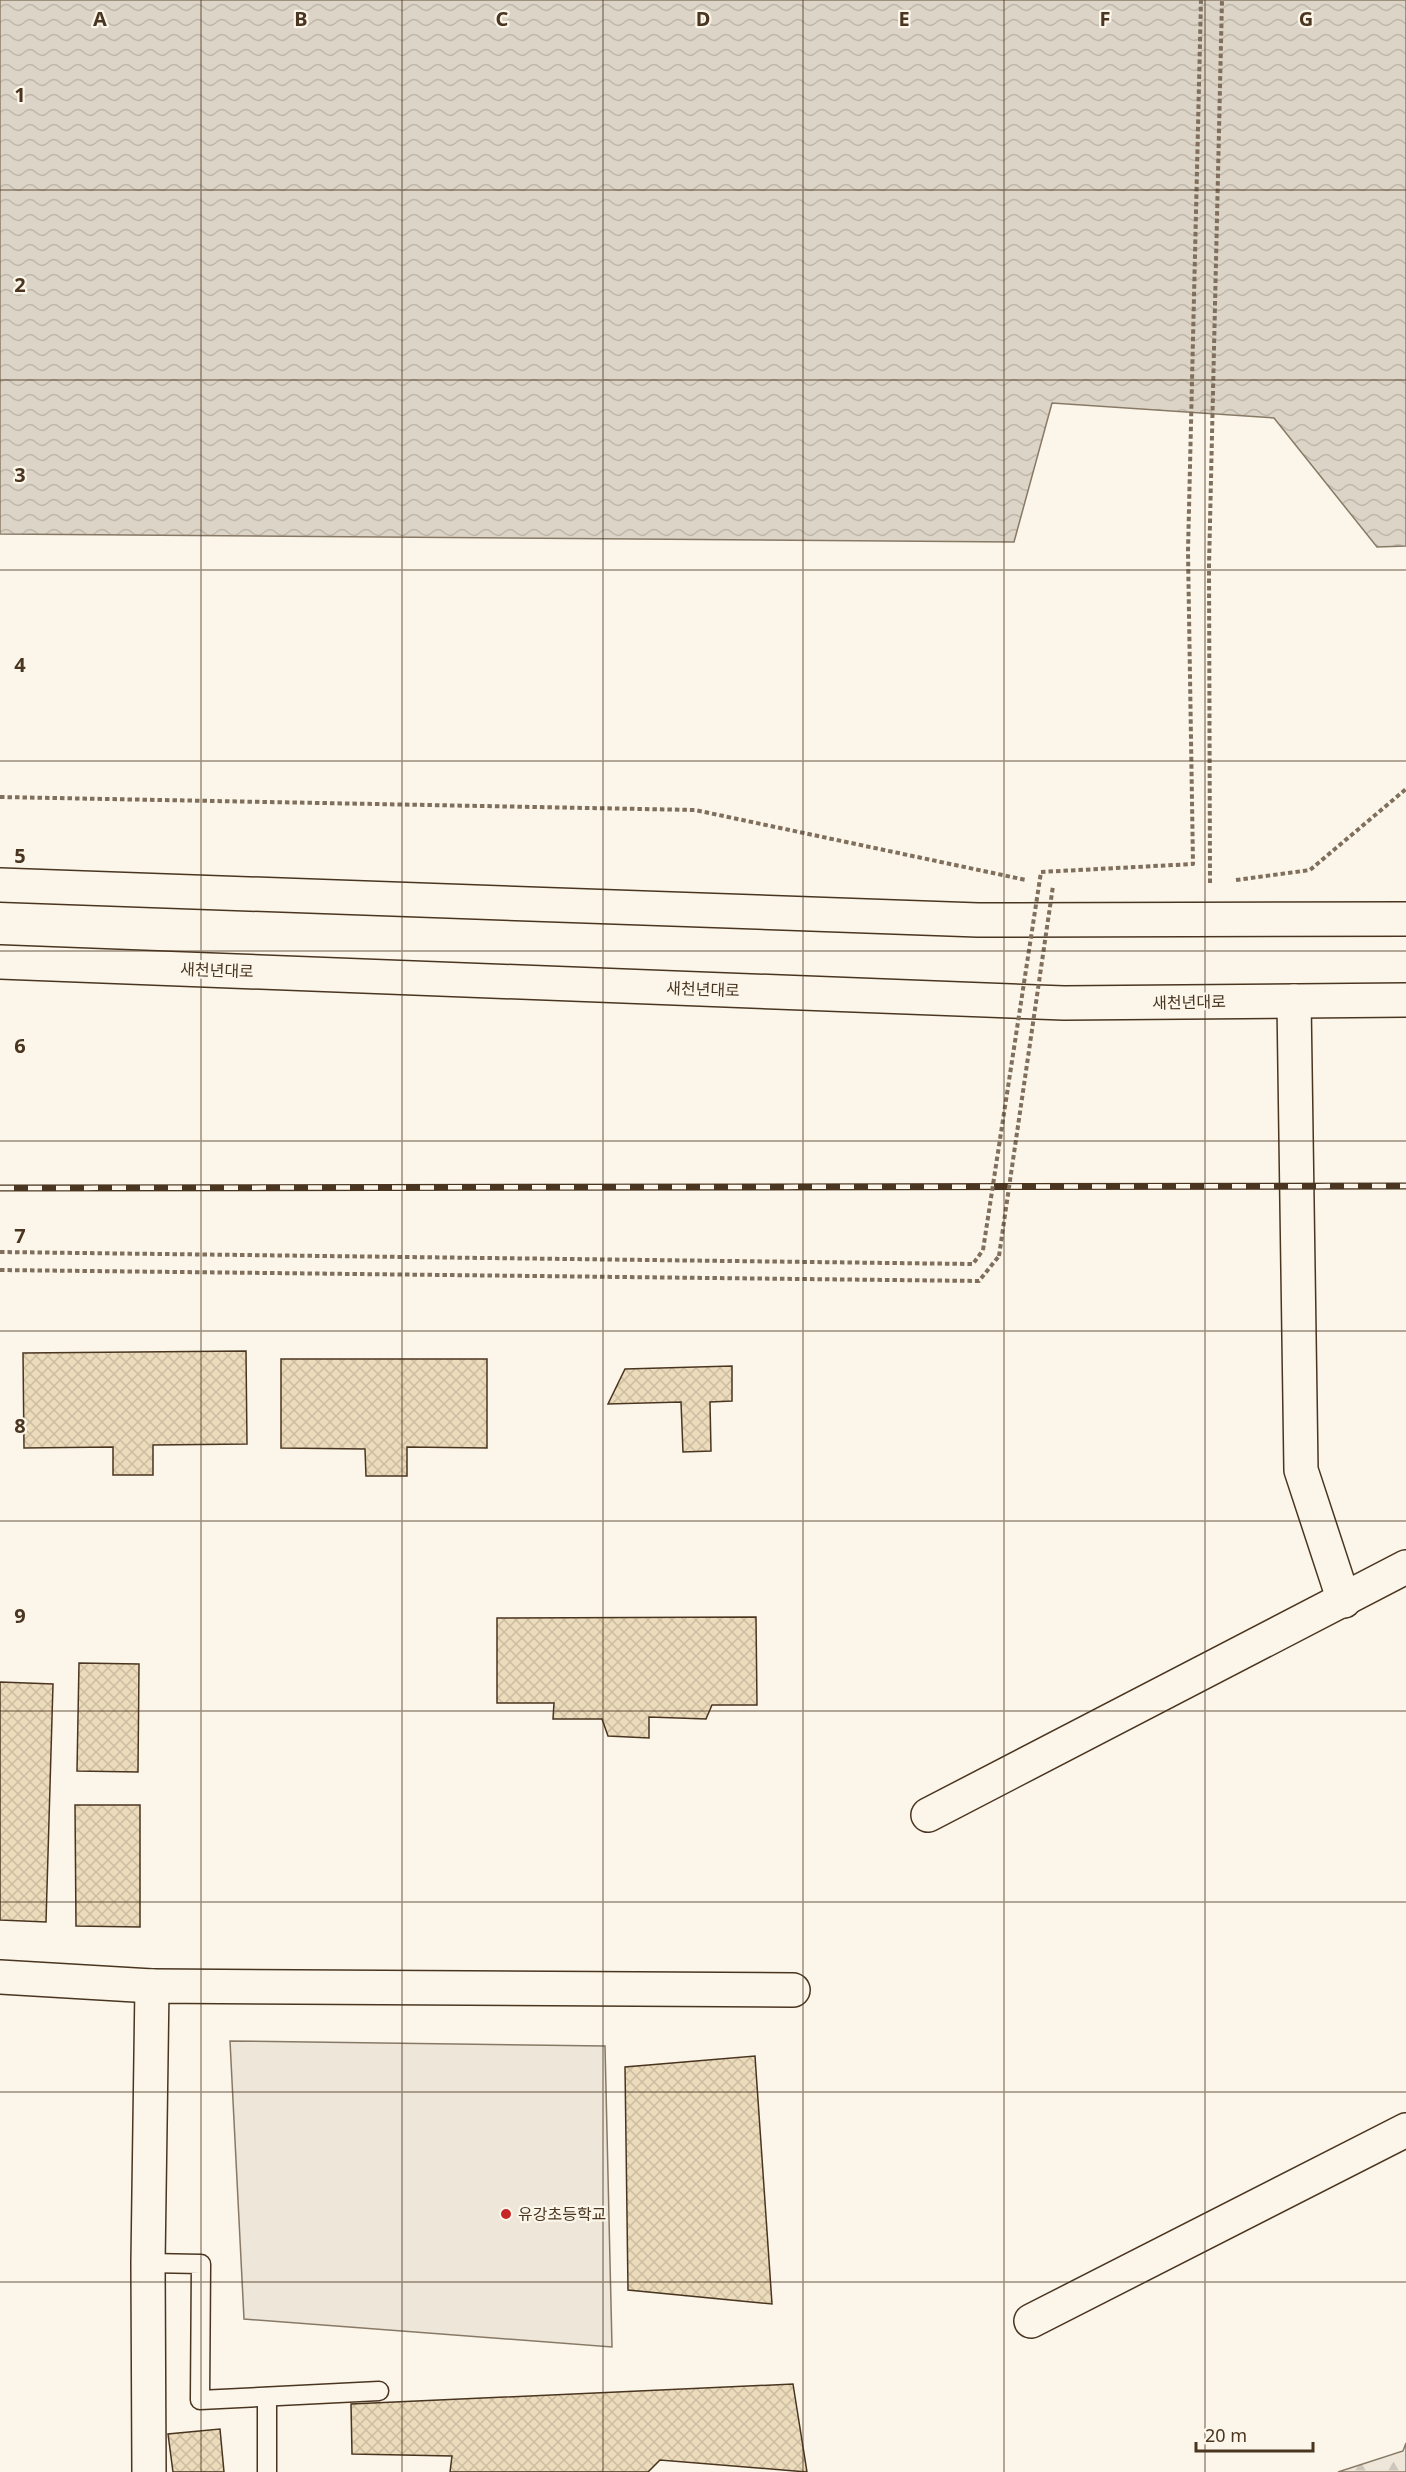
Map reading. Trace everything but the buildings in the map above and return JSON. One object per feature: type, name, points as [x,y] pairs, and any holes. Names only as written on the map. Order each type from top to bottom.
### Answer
[{"type":"main road","points":[[0,885],[978,920],[1406,919]]},
{"type":"main road","name":"새천년대로","points":[[0,962],[1064,1003],[1406,1000]]},
{"type":"main road","points":[[1294,1001],[1301,1470],[1344,1601]]},
{"type":"main road","points":[[928,1815],[1406,1567]]},
{"type":"main road","points":[[0,1977],[152,1986],[793,1990]]},
{"type":"main road","points":[[149,2472],[148,2263],[152,1986]]},
{"type":"main road","points":[[1031,2321],[1406,2130]]},
{"type":"lane","points":[[148,2263],[201,2264],[200,2400],[379,2391]]},
{"type":"lane","points":[[267,2397],[267,2472]]},
{"type":"path","points":[[0,1252],[973,1264],[983,1250],[1041,873],[1193,864],[1188,551],[1201,0]]},
{"type":"path","points":[[1210,883],[1209,566],[1222,0]]},
{"type":"path","points":[[1232,880],[1310,870],[1406,789]]},
{"type":"path","points":[[0,797],[695,810],[1053,886],[1064,886]]},
{"type":"path","points":[[1199,884],[1221,882]]},
{"type":"path","points":[[0,1270],[979,1281],[999,1256],[1053,886]]},
{"type":"green space","points":[[230,2041],[605,2046],[612,2347],[244,2319]]},
{"type":"green space","points":[[1406,2443],[1406,2472],[1338,2472],[1403,2451]]},
{"type":"water","points":[[0,0],[1406,0],[1406,546],[1377,547],[1274,418],[1052,403],[1014,542],[0,534]]},
{"type":"railway","points":[[0,1188],[1406,1186]]},
{"type":"place","name":"유강초등학교","points":[[506,2214]]}]
